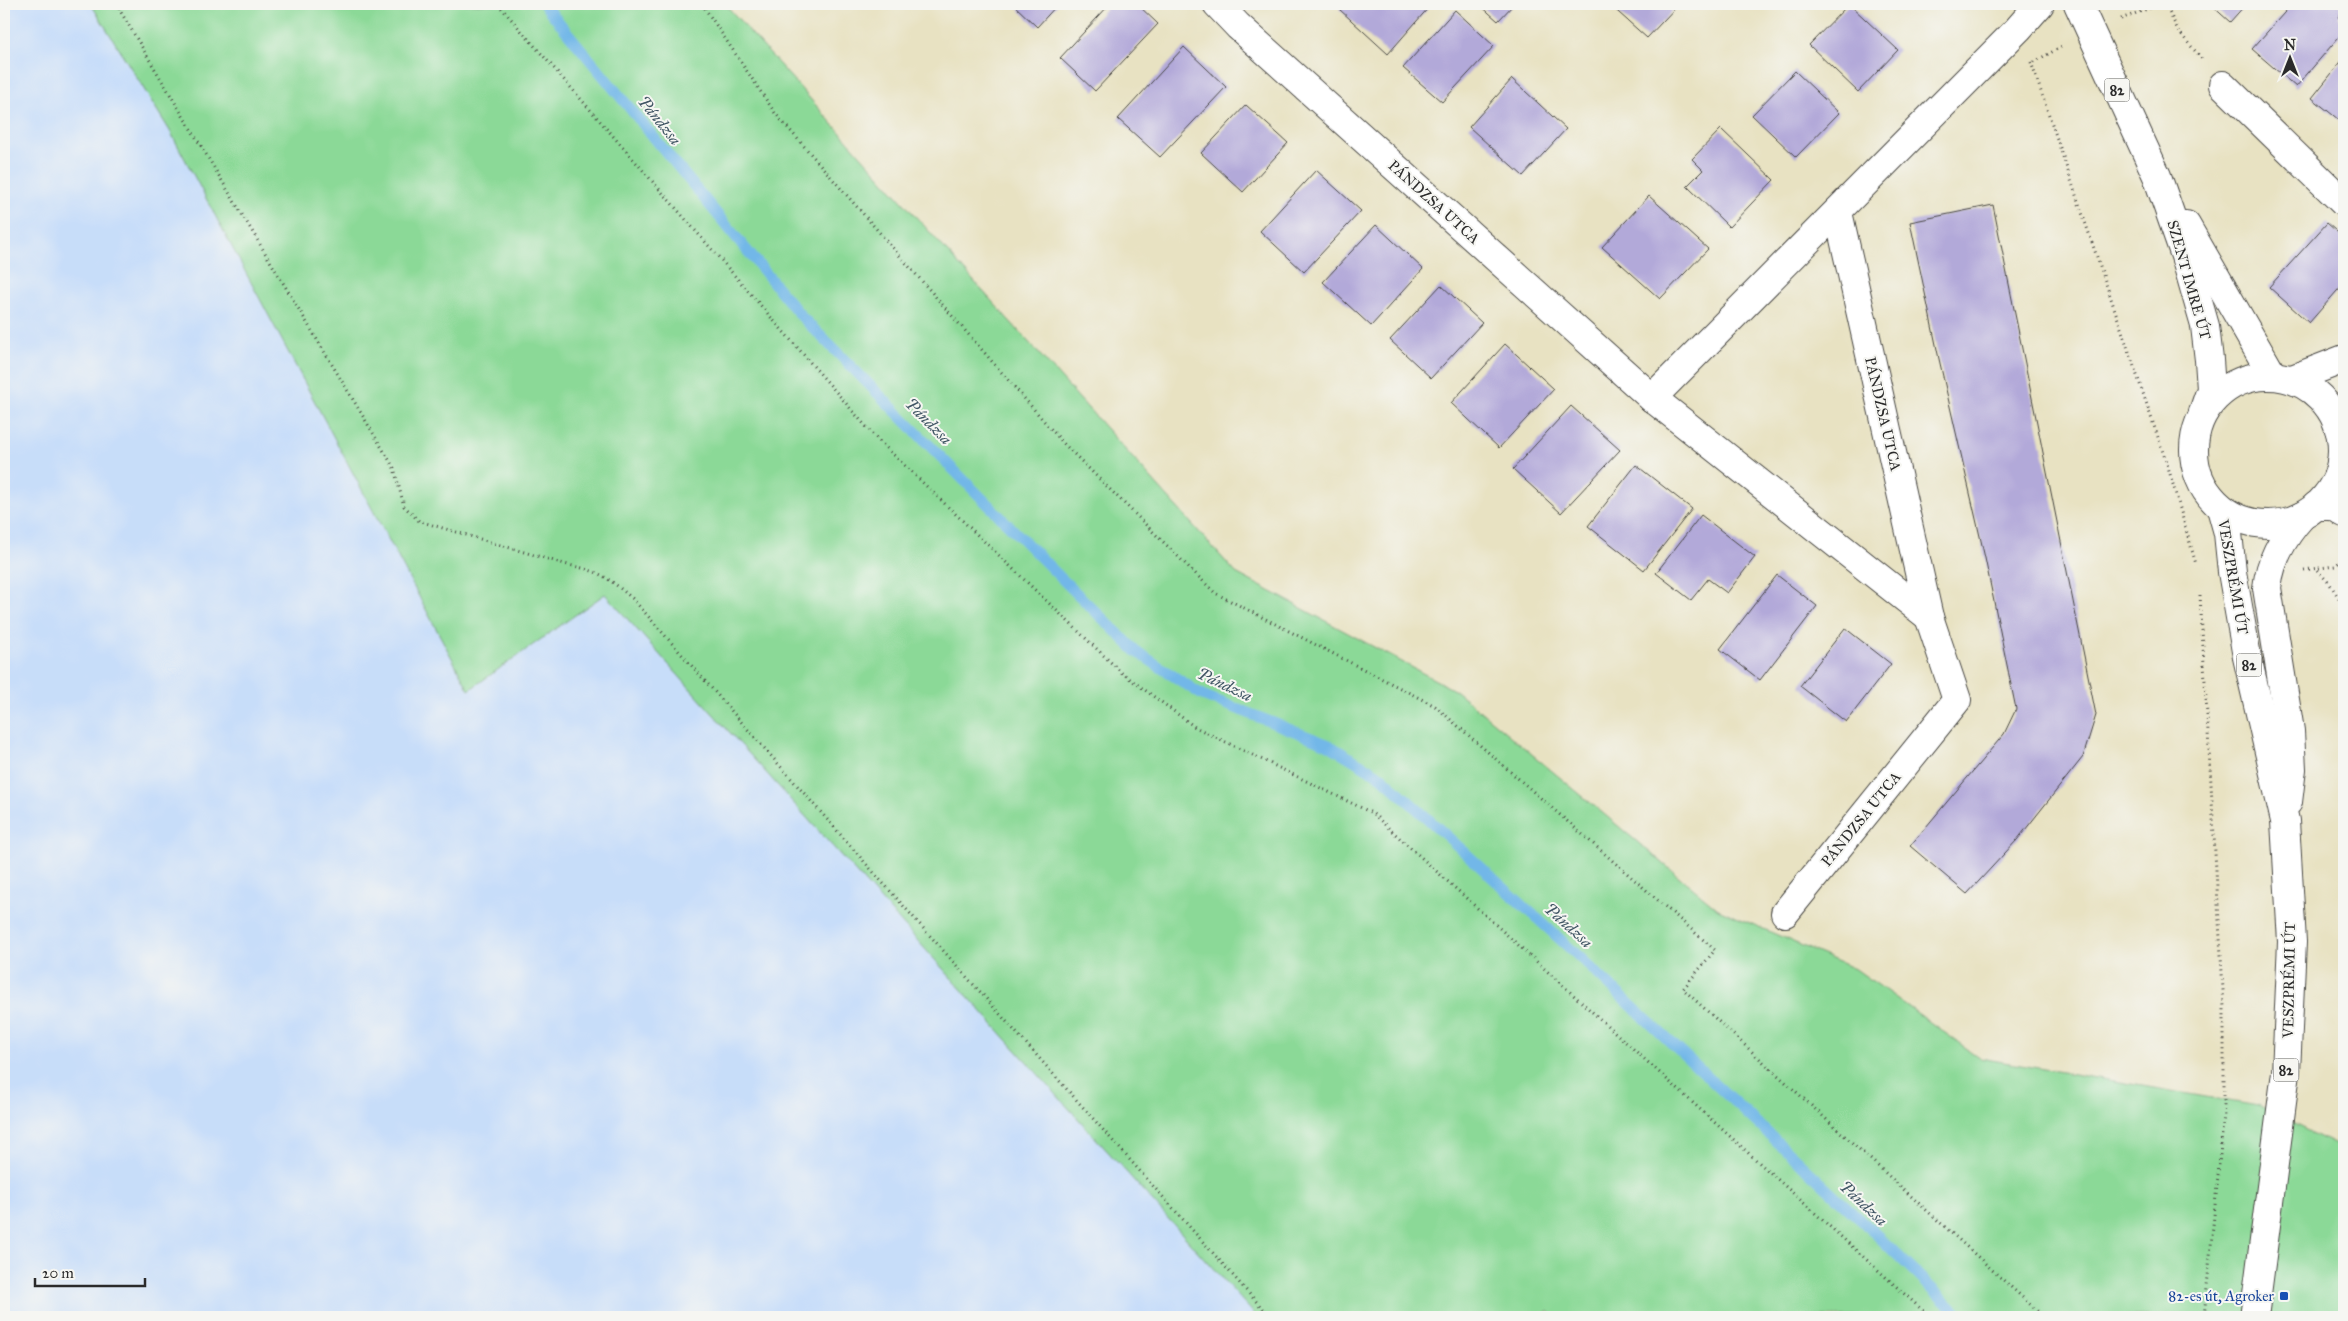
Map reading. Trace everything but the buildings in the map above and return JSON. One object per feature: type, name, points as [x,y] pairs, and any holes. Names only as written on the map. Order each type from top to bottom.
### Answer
[{"type":"street","name":"PÁNDZSA UTCA","points":[[1217,4],[1238,26],[1652,398],[1929,617]]},
{"type":"street","points":[[1652,398],[1838,212],[2018,29],[2040,4]]},
{"type":"street","name":"SZENT IMRE ÚT","points":[[2078,4],[2157,176],[2185,256],[2205,326],[2211,389],[2203,414]]},
{"type":"street","points":[[2223,85],[2344,203]]},
{"type":"street","name":"SZENT IMRE ÚT","points":[[2157,176],[2282,378]]},
{"type":"street","name":"PÁNDZSA UTCA","points":[[1785,913],[1957,700],[1929,617],[1838,212]]},
{"type":"street","points":[[2282,378],[2344,359]]},
{"type":"street","name":"82","points":[[2253,377],[2282,378],[2312,391],[2329,408],[2342,426],[2343,463],[2332,486],[2309,511],[2281,523],[2260,524],[2240,519],[2222,508],[2203,488],[2194,462],[2195,432],[2203,414],[2220,393],[2236,382],[2253,377]]},
{"type":"street","points":[[2309,511],[2334,506],[2344,513]]},
{"type":"street","name":"VESZPRÉMI ÚT","points":[[2222,508],[2228,533],[2232,572],[2247,658],[2285,821],[2292,942],[2286,1072],[2254,1317]]},
{"type":"street","name":"VESZPRÉMI ÚT","points":[[2285,821],[2292,769],[2290,732],[2267,588],[2269,571],[2285,536],[2309,511]]},
{"type":"path","points":[[116,4],[394,468],[404,506],[419,521],[592,570],[609,579],[633,599],[1270,1317]]},
{"type":"path","points":[[498,4],[877,439],[1122,673],[1195,726],[1372,813],[1930,1317]]},
{"type":"path","points":[[702,4],[781,120],[1065,445],[1208,586],[1224,597],[1435,706],[1715,950],[1683,989],[2044,1317]]},
{"type":"path","points":[[2165,4],[2179,32],[2223,85]]},
{"type":"path","points":[[2018,29],[2168,467],[2196,566]]},
{"type":"path","points":[[2317,570],[2330,584],[2344,606]]},
{"type":"path","points":[[2200,594],[2224,1006],[2224,1114],[2204,1317]]},
{"type":"shaded area","points":[[4,4],[91,4],[170,131],[469,690],[605,594],[1257,1317],[4,1317]]},
{"type":"green space","points":[[91,4],[725,4],[1236,573],[1456,691],[1718,909],[1857,970],[1980,1058],[2258,1106],[2344,1149],[2344,1317],[1554,1317],[1549,1311],[1540,1317],[1257,1317],[605,594],[469,690],[170,131]]},
{"type":"waterway","name":"Pándzsa","points":[[544,4],[801,316],[1136,651],[1202,695],[1327,744],[1382,777],[1574,952],[1879,1237],[1961,1317]]},
{"type":"place","name":"82-es út, Agroker","points":[[2284,1296]]}]
